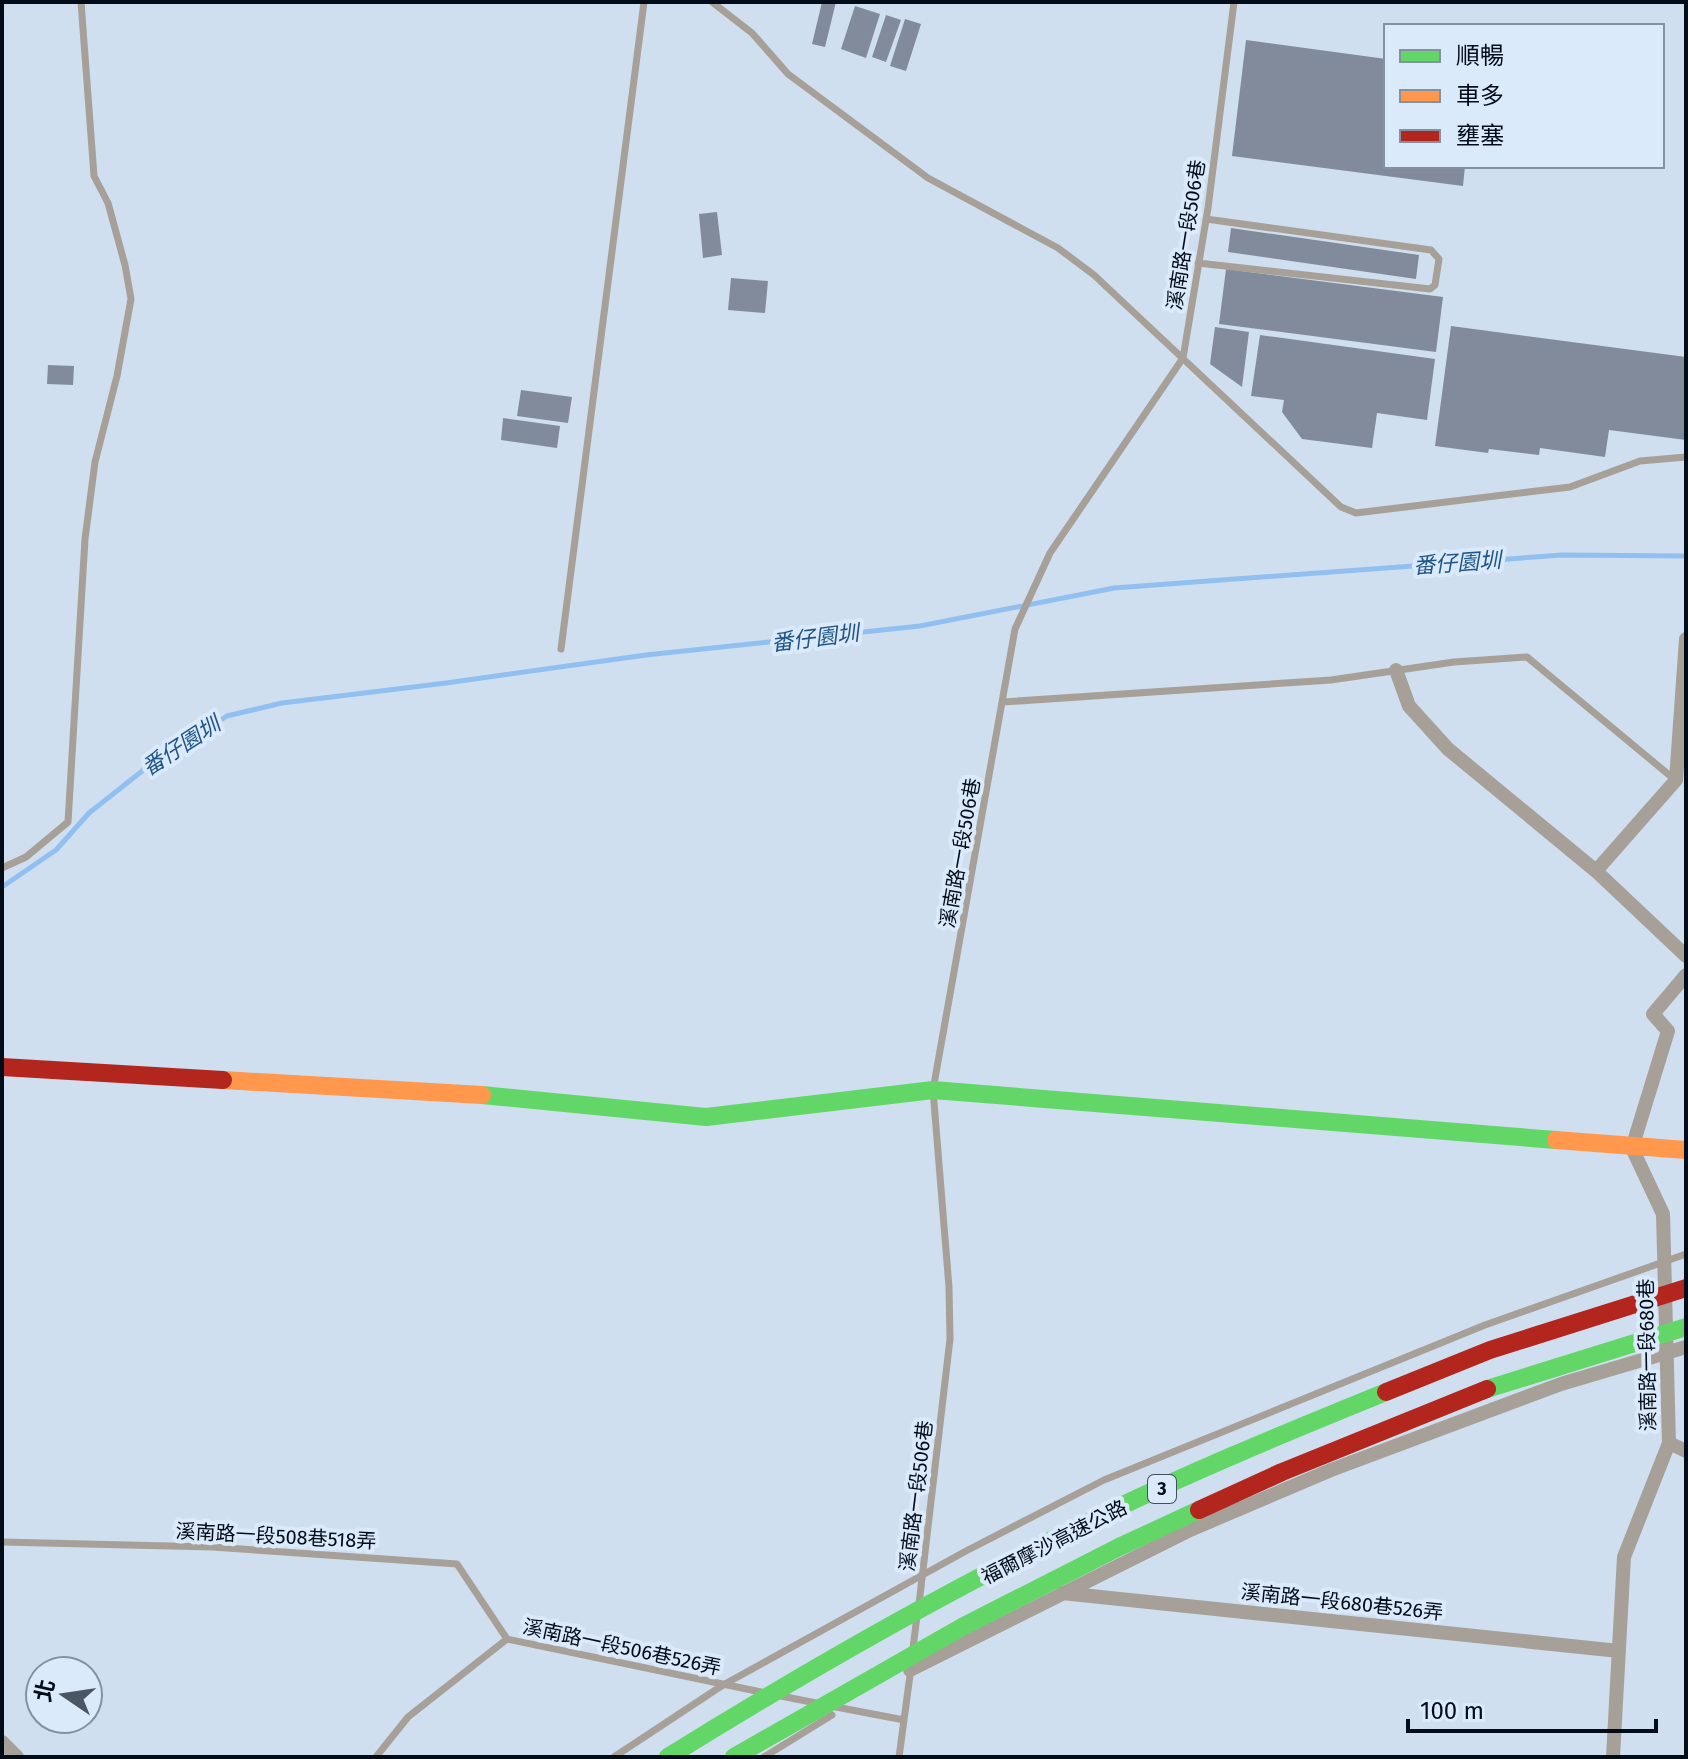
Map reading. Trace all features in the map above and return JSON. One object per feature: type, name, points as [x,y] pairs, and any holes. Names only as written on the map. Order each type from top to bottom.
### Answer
[{"type":"main road","points":[[2,1067],[478,1095],[706,1117],[933,1090],[1686,1150]]},
{"type":"main road","name":"福爾摩沙高速公路","points":[[668,1757],[756,1702],[896,1623],[1086,1523],[1281,1435],[1450,1365],[1686,1288]]},
{"type":"main road","name":"福爾摩沙高速公路","points":[[734,1757],[962,1627],[1119,1547],[1282,1472],[1486,1389],[1686,1327]]},
{"type":"street","points":[[1596,871],[1683,783],[1686,639]]},
{"type":"street","points":[[1396,670],[1409,706],[1448,749],[1596,871],[1686,956]]},
{"type":"street","points":[[1632,1148],[1668,1031],[1653,1014],[1686,975]]},
{"type":"street","name":"溪南路一段680巷","points":[[1613,1757],[1624,1557],[1669,1443],[1663,1214],[1632,1148]]},
{"type":"street","points":[[904,1674],[1190,1530],[1331,1470],[1548,1388],[1686,1347]]},
{"type":"street","points":[[1669,1443],[1686,1451]]},
{"type":"street","name":"溪南路一段680巷526弄","points":[[1062,1593],[1619,1651]]},
{"type":"street","points":[[2,1742],[17,1757]]},
{"type":"lane","points":[[2,868],[26,857],[68,822],[85,539],[95,462],[117,376],[131,299],[108,203],[94,176],[81,2]]},
{"type":"lane","points":[[561,649],[644,2]]},
{"type":"lane","points":[[712,2],[752,33],[788,74],[928,178],[1058,248],[1094,275],[1341,507],[1356,513],[1570,487],[1640,461],[1686,457]]},
{"type":"lane","name":"溪南路一段506巷","points":[[899,1757],[904,1720],[904,1674],[922,1577],[950,1339],[949,1287],[933,1090],[1015,629],[1050,553],[1183,358],[1206,219],[1234,2]]},
{"type":"lane","points":[[1198,263],[1430,289],[1435,285],[1438,273],[1439,259],[1431,250],[1206,219]]},
{"type":"lane","points":[[1003,702],[1331,680],[1527,657],[1683,783]]},
{"type":"lane","points":[[614,1757],[723,1685],[966,1551],[1104,1480],[1485,1325],[1686,1254]]},
{"type":"lane","name":"溪南路一段508巷518弄","points":[[2,1542],[212,1547],[457,1564],[507,1639]]},
{"type":"lane","name":"溪南路一段506巷526弄","points":[[376,1757],[408,1717],[507,1639],[904,1720]]},
{"type":"lane","points":[[764,1757],[856,1700]]},
{"type":"building","points":[[822,2],[836,2],[825,47],[812,44]]},
{"type":"building","points":[[855,6],[880,14],[866,58],[841,49]]},
{"type":"building","points":[[886,15],[901,20],[886,62],[872,57]]},
{"type":"building","points":[[905,19],[921,24],[906,71],[890,66]]},
{"type":"building","points":[[1246,40],[1384,59],[1384,168],[1465,168],[1463,186],[1232,156]]},
{"type":"building","points":[[717,212],[722,255],[703,258],[699,214]]},
{"type":"building","points":[[1231,228],[1419,255],[1416,279],[1228,252]]},
{"type":"building","points":[[1226,269],[1443,297],[1436,352],[1219,324]]},
{"type":"building","points":[[731,278],[768,281],[765,313],[728,310]]},
{"type":"building","points":[[1451,326],[1686,357],[1686,440],[1609,430],[1605,457],[1540,448],[1539,455],[1489,449],[1488,453],[1435,446]]},
{"type":"building","points":[[1215,327],[1249,332],[1242,387],[1210,364]]},
{"type":"building","points":[[1260,335],[1435,359],[1427,420],[1377,413],[1372,448],[1302,439],[1282,412],[1284,400],[1251,396]]},
{"type":"building","points":[[48,365],[74,366],[73,385],[47,384]]},
{"type":"building","points":[[521,390],[572,397],[568,423],[517,416]]},
{"type":"building","points":[[503,418],[560,426],[557,448],[501,440]]},
{"type":"waterway","name":"番仔園圳","points":[[2,887],[56,850],[89,813],[151,764],[227,716],[282,703],[646,655],[920,626],[1114,588],[1562,555],[1686,556]]},
{"type":"traffic: fast","points":[[482,1095],[706,1117],[933,1090],[1556,1140]]},
{"type":"traffic: fast","points":[[1487,1389],[1686,1327]]},
{"type":"traffic: fast","points":[[668,1757],[770,1695],[979,1577],[1197,1471],[1386,1392]]},
{"type":"traffic: fast","points":[[734,1757],[962,1627],[1199,1510]]},
{"type":"traffic: slow","points":[[223,1080],[482,1095]]},
{"type":"traffic: slow","points":[[1556,1140],[1686,1150]]},
{"type":"traffic: jam","points":[[2,1067],[223,1080]]},
{"type":"traffic: jam","points":[[1386,1392],[1490,1350],[1686,1288]]},
{"type":"traffic: jam","points":[[1199,1510],[1282,1472],[1487,1389]]}]
